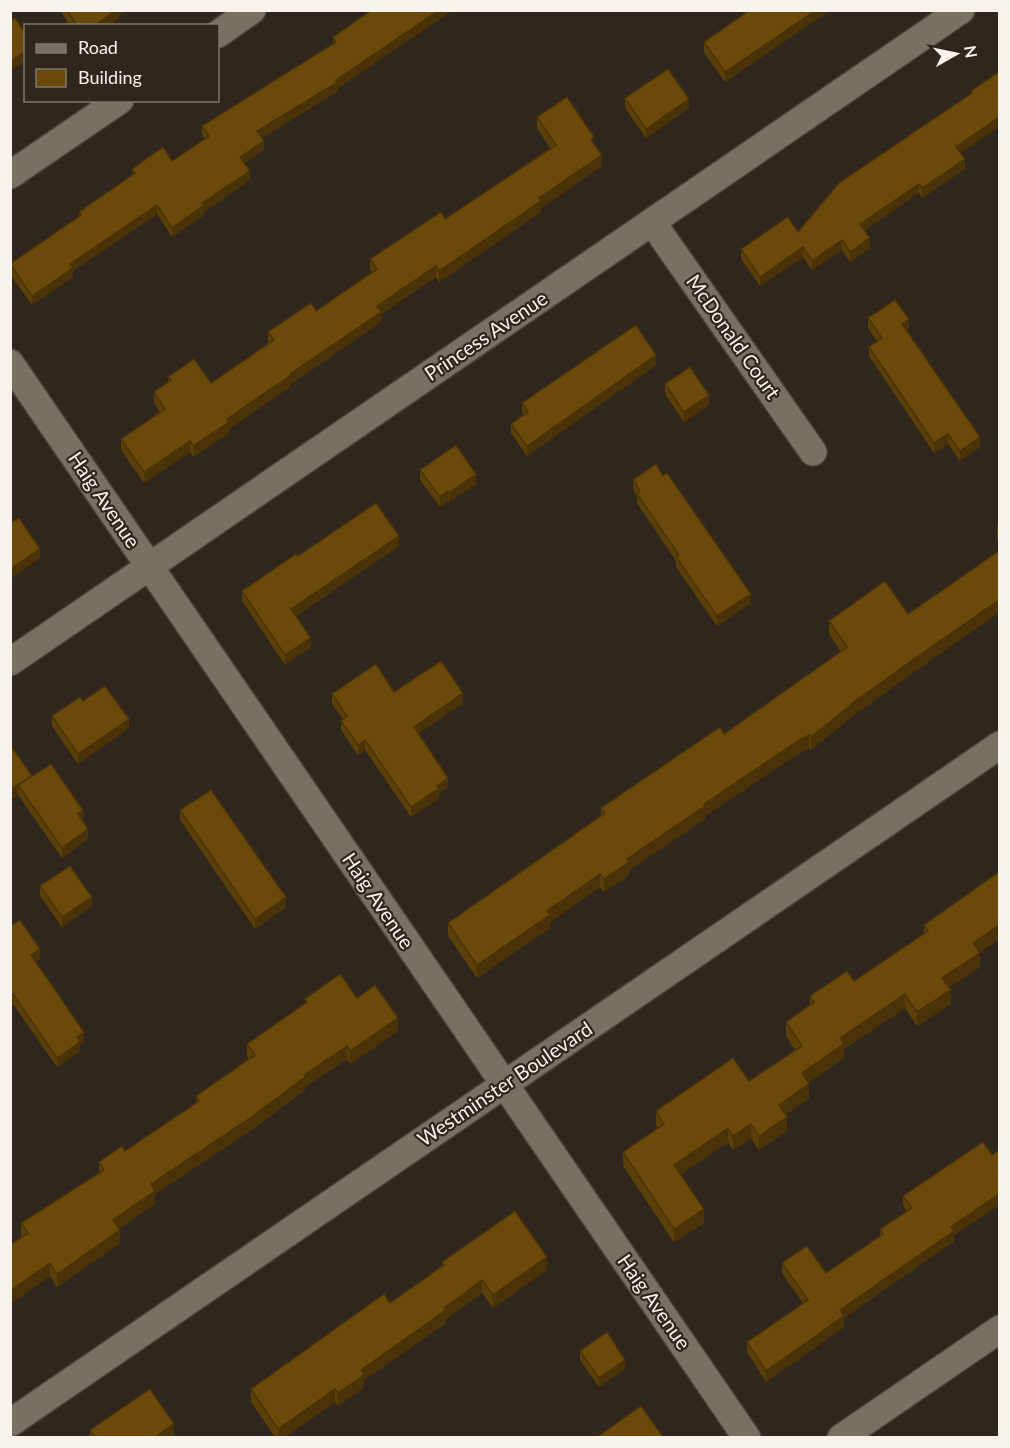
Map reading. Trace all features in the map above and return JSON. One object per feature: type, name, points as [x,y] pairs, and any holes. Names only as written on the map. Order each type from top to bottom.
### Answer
[{"type":"street","points":[[219,33],[252,10]]},
{"type":"street","name":"Princess Avenue","points":[[10,662],[961,10]]},
{"type":"street","points":[[10,176],[117,102]]},
{"type":"street","name":"McDonald Court","points":[[652,222],[813,452]]},
{"type":"street","name":"Haig Avenue","points":[[10,363],[747,1437]]},
{"type":"street","name":"Westminster Boulevard","points":[[10,1423],[999,745]]},
{"type":"street","points":[[841,1437],[999,1329]]},
{"type":"street","points":[[10,1431],[15,1437]]},
{"type":"building","points":[[67,10],[116,10],[97,24],[76,24]]},
{"type":"building","points":[[372,10],[439,10],[336,80],[338,82],[257,131],[264,141],[240,157],[250,171],[202,203],[204,205],[172,228],[157,205],[70,264],[73,268],[32,296],[10,264],[81,215],[79,212],[135,173],[132,169],[163,147],[172,161],[209,136],[202,126],[336,42],[333,37]]},
{"type":"building","points":[[750,10],[816,10],[725,72],[704,42]]},
{"type":"building","points":[[15,18],[24,31],[24,52],[10,62],[10,21]]},
{"type":"building","points":[[668,69],[689,99],[646,129],[625,98]]},
{"type":"building","points":[[999,72],[999,117],[956,147],[965,159],[922,188],[919,184],[860,224],[870,238],[850,252],[842,240],[812,261],[803,247],[760,277],[741,249],[788,217],[798,232],[839,183],[972,93],[971,91]]},
{"type":"building","points":[[567,97],[594,137],[591,140],[602,155],[539,198],[541,201],[439,271],[436,266],[377,306],[381,312],[227,419],[229,422],[193,446],[190,441],[144,472],[121,439],[165,409],[154,392],[171,380],[168,377],[194,359],[211,383],[274,340],[268,332],[311,303],[316,311],[377,269],[370,259],[441,212],[445,219],[556,145],[537,117]]},
{"type":"building","points":[[895,300],[909,319],[902,324],[980,437],[960,451],[948,434],[934,443],[869,347],[882,338],[868,318]]},
{"type":"building","points":[[636,325],[656,355],[527,446],[511,424],[528,412],[522,403]]},
{"type":"building","points":[[690,367],[709,395],[684,412],[665,384]]},
{"type":"building","points":[[456,445],[476,474],[440,497],[420,470]]},
{"type":"building","points":[[656,464],[663,476],[667,473],[751,594],[717,616],[676,557],[679,555],[637,494],[640,491],[633,480]]},
{"type":"building","points":[[376,503],[399,536],[291,609],[311,638],[285,655],[242,591]]},
{"type":"building","points":[[19,518],[40,549],[10,569],[10,523]]},
{"type":"building","points":[[999,551],[999,600],[854,702],[811,737],[809,735],[792,745],[704,804],[705,806],[627,859],[629,862],[604,879],[600,874],[547,911],[550,915],[477,965],[448,923],[605,813],[601,808],[720,727],[724,734],[847,647],[829,621],[885,581],[908,614]]},
{"type":"building","points":[[441,661],[463,693],[414,727],[448,778],[437,786],[439,788],[411,807],[365,740],[358,745],[341,721],[347,716],[332,694],[376,664],[394,692]]},
{"type":"building","points":[[105,686],[129,719],[78,754],[52,716],[80,697],[83,701]]},
{"type":"building","points":[[10,746],[32,776],[10,790]]},
{"type":"building","points":[[51,764],[83,810],[78,814],[88,829],[62,848],[18,785]]},
{"type":"building","points":[[211,790],[286,897],[255,919],[180,810]]},
{"type":"building","points":[[70,866],[92,897],[62,917],[40,886]]},
{"type":"building","points":[[999,872],[999,925],[973,943],[980,953],[942,978],[951,990],[917,1012],[905,994],[840,1038],[844,1044],[802,1073],[809,1084],[779,1105],[787,1117],[759,1136],[751,1124],[733,1136],[728,1128],[674,1165],[704,1209],[674,1229],[623,1152],[664,1124],[656,1111],[733,1058],[749,1081],[802,1046],[786,1022],[814,1002],[810,996],[847,971],[854,981],[928,931],[924,925]]},
{"type":"building","points":[[20,920],[40,949],[31,955],[84,1032],[77,1037],[80,1042],[57,1058],[13,994],[10,996],[10,926]]},
{"type":"building","points":[[340,974],[357,998],[375,985],[398,1018],[350,1051],[347,1046],[304,1075],[305,1077],[253,1116],[151,1184],[155,1191],[113,1220],[120,1230],[57,1274],[50,1263],[10,1291],[10,1245],[28,1233],[21,1223],[104,1170],[99,1162],[122,1146],[125,1151],[199,1101],[196,1096],[255,1055],[247,1044],[307,1002],[305,999]]},
{"type":"building","points":[[983,1142],[992,1155],[999,1150],[999,1194],[951,1227],[954,1231],[840,1310],[844,1316],[766,1371],[747,1342],[808,1300],[782,1263],[807,1246],[826,1273],[883,1234],[880,1229],[912,1208],[903,1196]]},
{"type":"building","points":[[515,1211],[547,1257],[493,1295],[482,1280],[444,1308],[446,1310],[361,1370],[364,1375],[338,1393],[335,1389],[278,1429],[251,1389],[384,1294],[390,1303],[444,1265],[442,1262]]},
{"type":"building","points":[[607,1332],[625,1360],[599,1378],[580,1351]]},
{"type":"building","points":[[150,1389],[174,1424],[158,1435],[160,1437],[95,1437],[90,1430]]},
{"type":"building","points":[[641,1406],[663,1437],[597,1437]]}]
